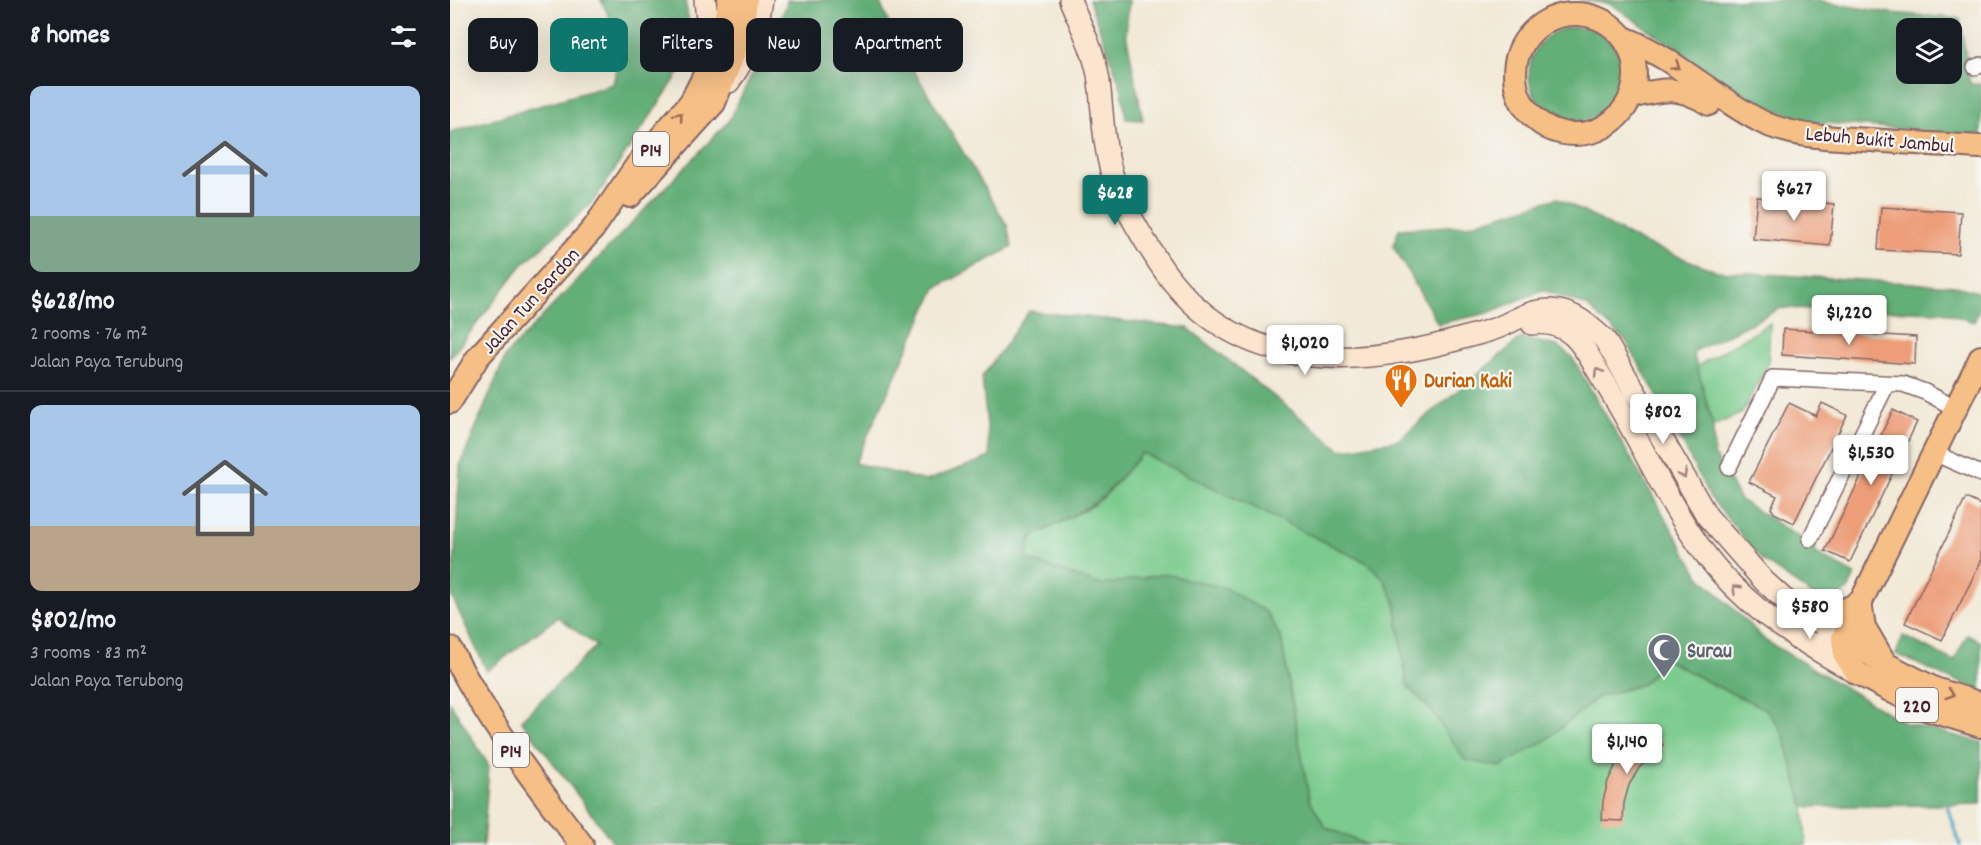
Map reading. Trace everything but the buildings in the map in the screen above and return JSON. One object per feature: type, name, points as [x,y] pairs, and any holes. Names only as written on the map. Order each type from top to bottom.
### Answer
[{"type":"main road","name":"Jalan Tun Sardon","points":[[705,0],[707,18]]},
{"type":"main road","points":[[726,18],[729,0]]},
{"type":"main road","points":[[714,103],[742,32],[746,0]]},
{"type":"main road","name":"Jalan Tun Sardon","points":[[593,229],[625,202],[692,129],[737,72],[753,40],[762,0]]},
{"type":"main road","name":"220","points":[[1071,0],[1092,51],[1099,80],[1106,150],[1114,181],[1152,253],[1166,274],[1185,297],[1208,317],[1238,336],[1267,348],[1292,355],[1330,359],[1395,353],[1433,346],[1504,325],[1539,322],[1558,326],[1572,334],[1586,353],[1709,559],[1761,613],[1797,639],[1926,710],[1981,726]]},
{"type":"main road","points":[[1574,14],[1593,16],[1611,25],[1624,39],[1633,57],[1636,77],[1631,97],[1622,112],[1609,124],[1592,132],[1575,135],[1557,132],[1541,124],[1527,112],[1519,97],[1514,78],[1516,58],[1525,41],[1538,27],[1555,17],[1574,14]]},
{"type":"main road","name":"Lebuh Bukit Jambul","points":[[1624,39],[1648,48],[1756,118],[1787,130],[1980,158]]},
{"type":"main road","name":"Jalan Tun Sardon","points":[[450,402],[478,357],[593,229],[637,165],[691,102],[706,72]]},
{"type":"main road","name":"Lebuh Bukit Jambul","points":[[1631,97],[1671,89],[1684,91],[1705,101],[1759,135],[1788,146],[1821,152],[1980,158]]},
{"type":"main road","name":"220","points":[[1504,325],[1532,312],[1551,310],[1570,314],[1588,324],[1605,340],[1707,516],[1764,581],[1798,610],[1886,664],[1935,689],[1981,704]]},
{"type":"main road","points":[[1797,639],[1824,646],[1834,645],[1843,638],[1981,357]]},
{"type":"main road","points":[[1798,610],[1832,615],[1860,602]]},
{"type":"main road","points":[[1860,602],[1864,627],[1886,664]]},
{"type":"main road","points":[[1843,638],[1845,655],[1857,673]]},
{"type":"main road","name":"P14","points":[[450,648],[465,678],[504,739],[582,845]]},
{"type":"street","points":[[1729,467],[1773,378],[1903,384],[1914,387],[1955,408]]},
{"type":"street","points":[[1810,539],[1887,384]]},
{"type":"street","points":[[1934,453],[1981,474]]},
{"type":"green space","points":[[601,0],[685,0],[688,18],[640,18],[640,72],[680,72],[593,202],[522,265],[450,358],[450,132],[613,84],[616,72],[628,72],[628,18],[610,18]]},
{"type":"green space","points":[[787,0],[879,0],[886,18],[833,18],[833,72],[915,72],[1007,225],[1012,247],[936,288],[855,463],[926,481],[990,457],[982,377],[1029,311],[1188,328],[1341,450],[1398,440],[1521,338],[1557,346],[1572,357],[1698,574],[1766,641],[1905,723],[1981,742],[1981,804],[1804,807],[1783,733],[1766,709],[1665,659],[1643,684],[1598,697],[1546,740],[1500,767],[1465,760],[1431,710],[1407,686],[1395,602],[1384,579],[1368,563],[1142,453],[1104,496],[1032,537],[1026,559],[1101,585],[1165,574],[1226,588],[1266,612],[1281,638],[1309,798],[1325,827],[1367,845],[615,845],[521,720],[596,646],[558,617],[487,671],[452,597],[460,466],[506,355],[728,122],[753,72],[821,72],[821,18],[780,18]]},
{"type":"green space","points":[[1089,0],[1129,0],[1126,33],[1143,120],[1126,119],[1121,87]]},
{"type":"green space","points":[[1580,0],[1820,0],[1892,13],[1949,18],[1896,18],[1896,84],[1962,84],[1962,32],[1970,84],[1981,84],[1981,135],[1811,122],[1755,103],[1611,4]]},
{"type":"green space","points":[[1576,27],[1594,31],[1609,41],[1619,56],[1623,74],[1619,92],[1609,107],[1594,117],[1576,121],[1558,117],[1543,107],[1533,92],[1529,74],[1533,56],[1543,41],[1558,31]]},
{"type":"green space","points":[[1557,198],[1643,243],[1717,271],[1956,286],[1981,293],[1981,304],[1974,322],[1943,312],[1781,308],[1693,352],[1713,426],[1714,454],[1740,500],[1816,548],[1814,552],[1855,575],[1848,590],[1837,599],[1814,596],[1763,561],[1709,496],[1674,426],[1626,341],[1587,306],[1543,290],[1488,313],[1438,324],[1393,246],[1399,229],[1468,225]]},
{"type":"green space","points":[[1770,323],[1768,364],[1742,413],[1713,426],[1697,366]]},
{"type":"green space","points":[[1142,453],[1368,563],[1384,579],[1395,602],[1407,686],[1431,710],[1466,760],[1546,740],[1597,697],[1643,684],[1665,659],[1766,709],[1783,733],[1804,807],[1806,845],[1367,845],[1325,827],[1309,798],[1281,638],[1266,612],[1116,584],[1101,585],[1026,559],[1032,537],[1090,507],[1104,497]]},
{"type":"green space","points":[[1967,635],[1981,642],[1981,690],[1896,654],[1903,636],[1954,661]]},
{"type":"green space","points":[[450,702],[489,766],[483,845],[450,845]]},
{"type":"waterway","points":[[1948,808],[1960,845]]},
{"type":"place","name":"Durian Kaki","points":[[1401,409]]},
{"type":"place","name":"Surau","points":[[1664,679]]}]
